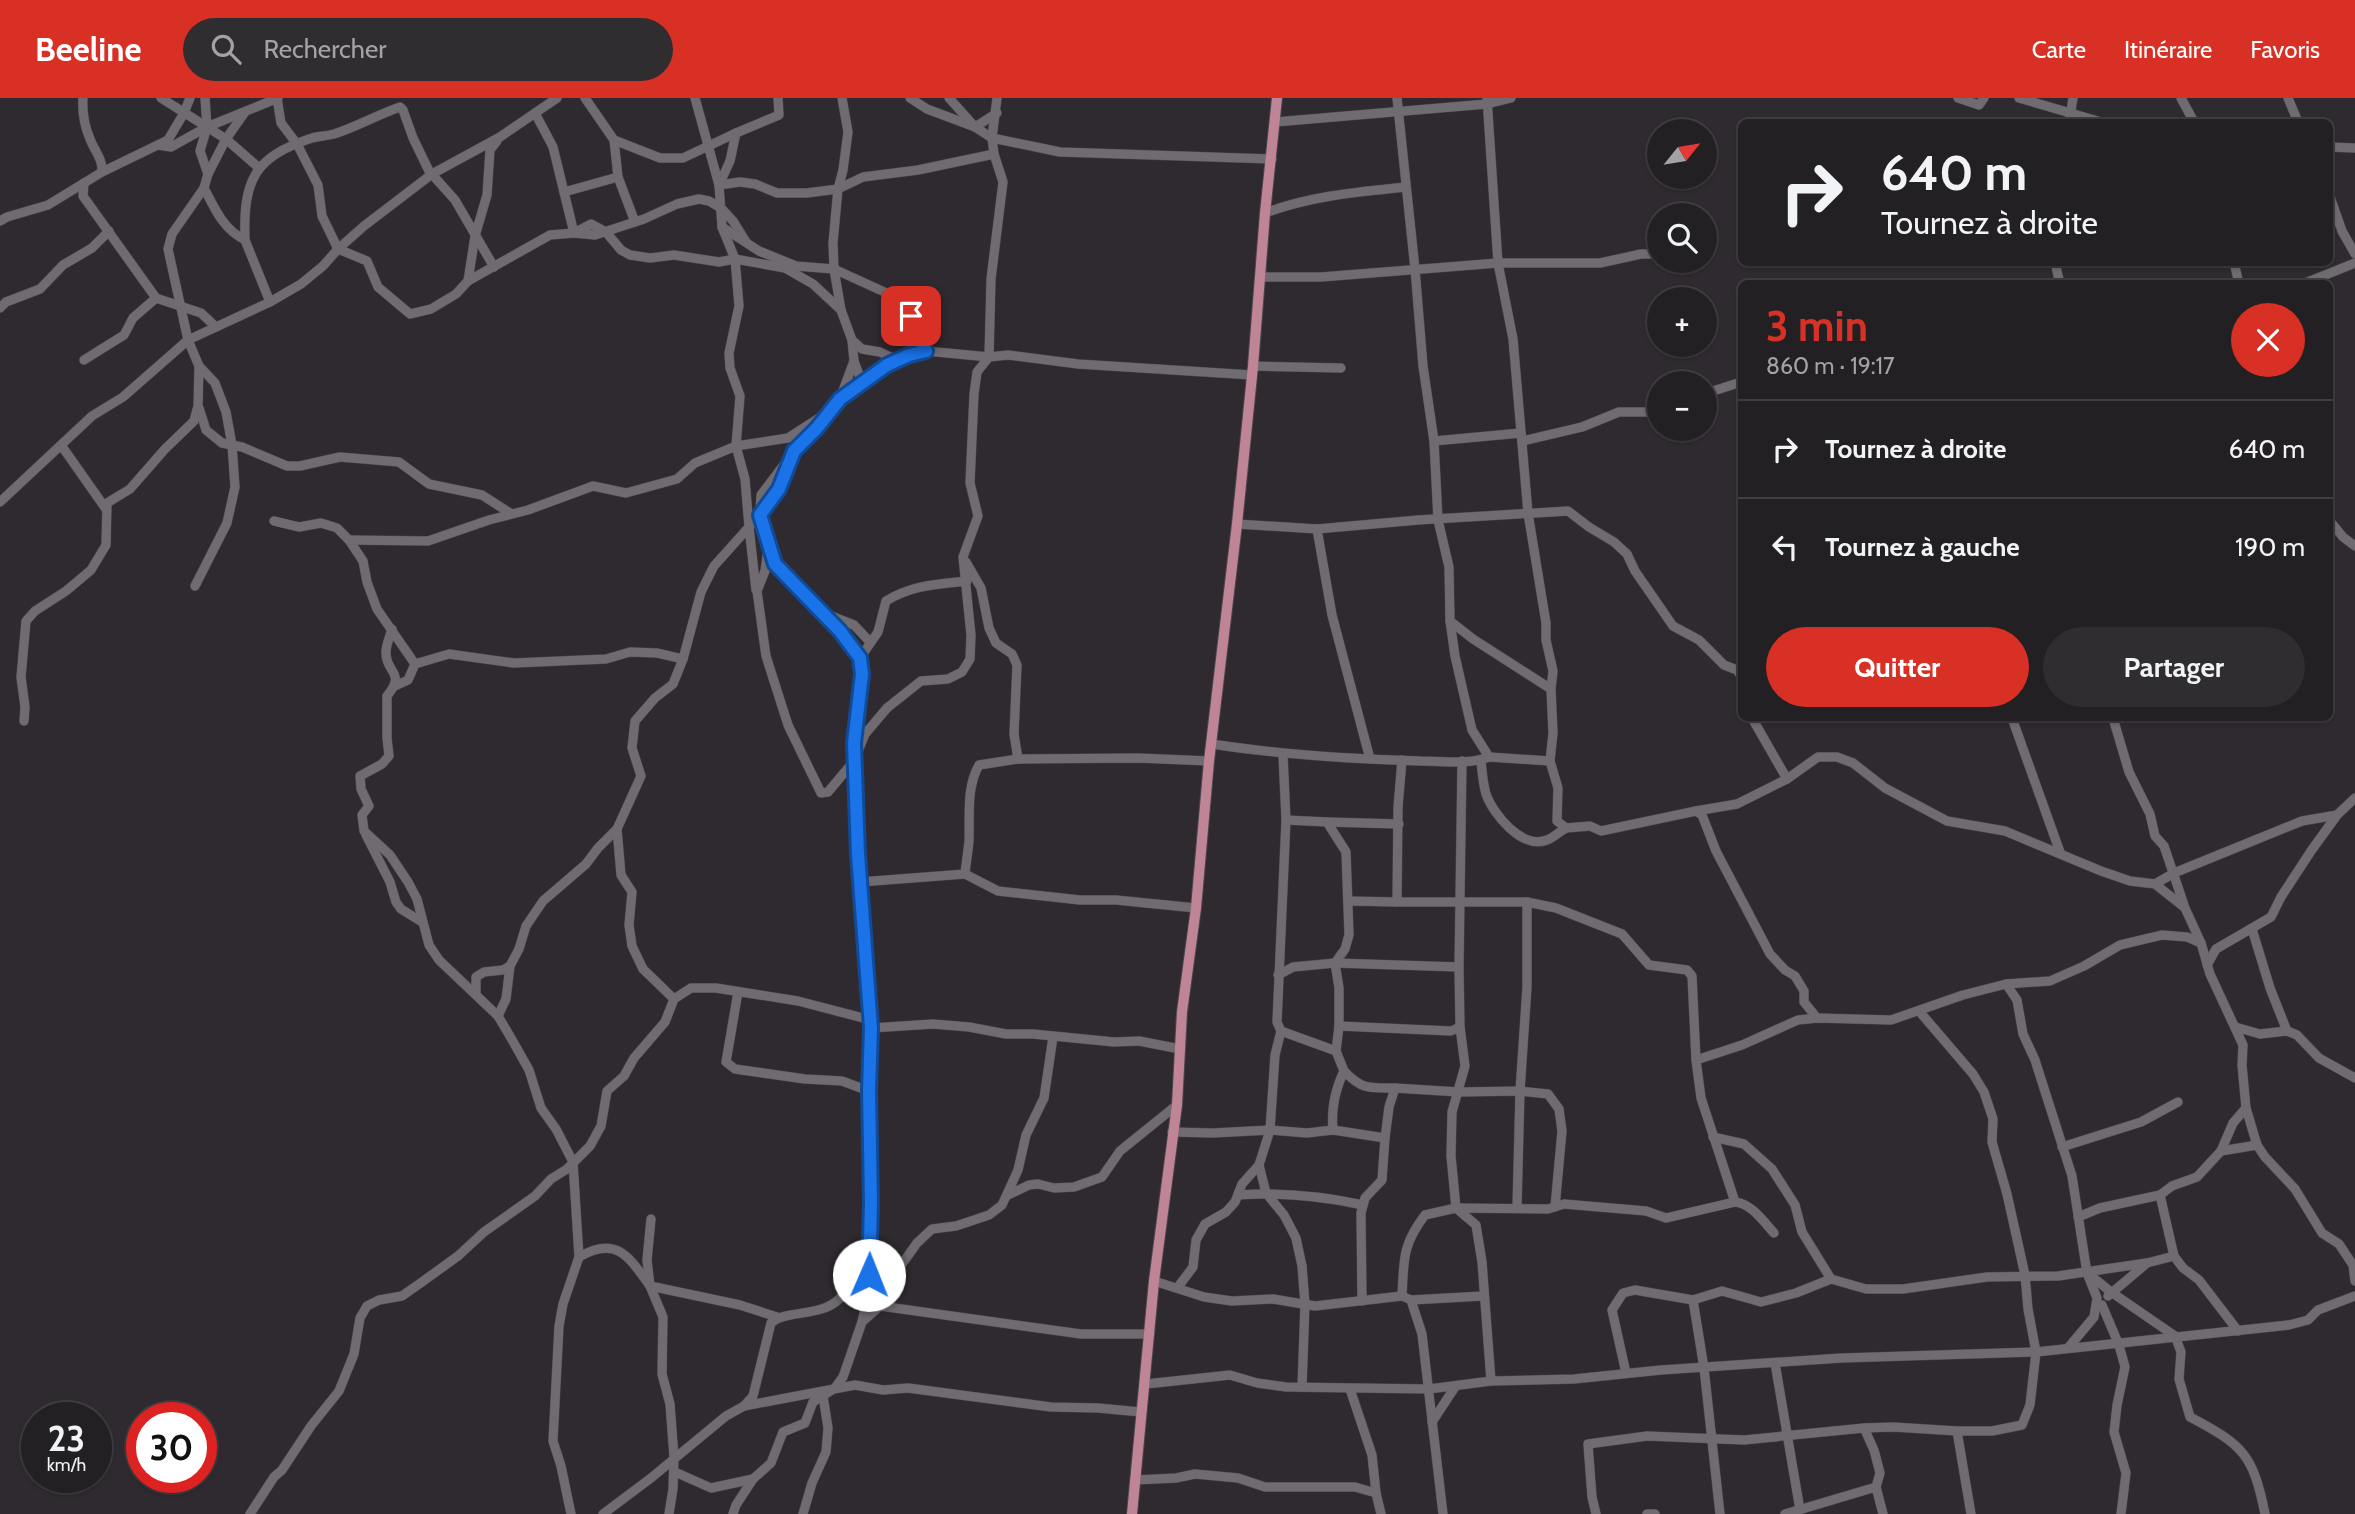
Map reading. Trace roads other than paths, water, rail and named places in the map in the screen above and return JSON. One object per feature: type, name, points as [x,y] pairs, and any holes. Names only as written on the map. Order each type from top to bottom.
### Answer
[{"type":"main road","points":[[1132,1514],[1154,1281],[1177,1105],[1182,1012],[1196,908],[1209,761],[1237,524],[1278,98]]},
{"type":"street","points":[[83,98],[82,114],[90,141],[102,164],[102,172]]},
{"type":"street","points":[[161,98],[226,139],[258,167]]},
{"type":"street","points":[[0,221],[7,216],[48,205],[132,155],[168,139],[190,98]]},
{"type":"street","points":[[205,98],[207,127],[200,151],[208,174]]},
{"type":"street","points":[[158,145],[171,147],[207,127],[278,98],[281,123],[297,144],[318,184],[322,216],[338,248],[367,261],[378,287],[410,314],[431,309],[456,294],[468,281],[550,235],[574,233],[595,236],[677,204],[699,199],[721,208],[746,242]]},
{"type":"street","points":[[0,502],[92,416],[123,397],[188,340],[270,302],[308,278],[364,226],[432,174],[500,137],[556,98]]},
{"type":"street","points":[[585,98],[614,140],[618,177],[635,222]]},
{"type":"street","points":[[695,98],[719,185],[722,228],[735,260],[739,306],[729,353],[730,368],[740,396],[736,446],[745,479],[766,656],[788,725],[821,793],[832,789],[854,761],[865,734],[887,708],[921,681],[948,678],[962,672],[970,659],[971,635],[964,557],[978,516],[970,483],[977,372],[989,357],[991,279],[1003,182],[992,138],[998,98]]},
{"type":"street","points":[[614,140],[660,158],[683,158],[779,115],[778,98]]},
{"type":"street","points":[[842,98],[848,132],[838,189],[833,243],[834,269],[841,310],[852,340],[854,361],[862,383]]},
{"type":"street","points":[[910,98],[927,109],[975,127],[992,138],[1060,152],[1272,159]]},
{"type":"street","points":[[949,98],[975,127]]},
{"type":"street","points":[[1397,98],[1423,366],[1434,441],[1438,520],[1449,567],[1450,621],[1455,656],[1472,730],[1485,759],[1486,794],[1501,819],[1518,836],[1535,842],[1547,840],[1566,828],[1590,826],[1601,831],[1737,804],[1787,779],[1818,757],[1837,757],[1853,763],[1885,788],[1923,807],[1973,824],[2005,831],[2130,881],[2155,884],[2185,908]]},
{"type":"street","points":[[1275,122],[1511,98]]},
{"type":"street","points":[[1958,98],[1979,105],[1984,98]]},
{"type":"street","points":[[2019,98],[2046,105],[2070,118],[2073,98]]},
{"type":"street","points":[[2181,98],[2192,119]]},
{"type":"street","points":[[2288,98],[2297,119]]},
{"type":"street","points":[[1487,101],[1498,263],[1513,339],[1528,513],[1553,671],[1550,689],[1553,733],[1550,761],[1558,788],[1557,821],[1566,828]]},
{"type":"street","points":[[270,302],[246,240],[244,209],[258,167],[297,144],[315,137],[331,135],[400,107],[432,174],[455,200],[494,267]]},
{"type":"street","points":[[195,586],[227,523],[235,487],[232,445],[226,412],[215,383],[199,366],[188,340],[168,249],[172,234],[204,188],[226,139],[245,112]]},
{"type":"street","points":[[535,113],[553,147],[574,233]]},
{"type":"street","points":[[975,127],[997,113]]},
{"type":"street","points":[[719,185],[730,161],[736,133]]},
{"type":"street","points":[[468,281],[475,236],[487,195],[490,150],[500,137]]},
{"type":"street","points":[[2333,147],[2355,148]]},
{"type":"street","points":[[719,185],[740,182],[755,184],[778,193],[807,193],[838,189],[863,177],[918,170],[994,154]]},
{"type":"street","points":[[843,170],[863,177]]},
{"type":"street","points":[[564,191],[618,177]]},
{"type":"street","points":[[84,183],[83,196],[156,299],[201,313],[216,327]]},
{"type":"street","points":[[1265,213],[1287,204],[1324,196],[1405,187]]},
{"type":"street","points":[[204,188],[220,219],[233,233],[246,240]]},
{"type":"street","points":[[2333,205],[2342,231],[2355,254]]},
{"type":"street","points":[[722,228],[759,251],[796,266],[834,269],[902,300],[926,351]]},
{"type":"street","points":[[0,307],[40,289],[63,265],[92,248],[109,231]]},
{"type":"street","points":[[606,232],[621,250],[630,255],[650,258],[674,255],[719,262],[735,260],[785,268],[813,284],[841,310]]},
{"type":"street","points":[[1260,277],[1321,277],[1498,263],[1600,263],[1647,254]]},
{"type":"street","points":[[2313,280],[2355,263]]},
{"type":"street","points":[[85,360],[124,335],[132,318],[156,299]]},
{"type":"street","points":[[852,340],[862,349],[880,352],[897,360]]},
{"type":"street","points":[[349,540],[428,541],[510,513],[528,510],[593,486],[626,493],[677,479],[695,463],[736,446],[788,438],[897,360],[926,351],[989,357],[1008,355],[1078,364],[1252,370],[1341,368]]},
{"type":"street","points":[[733,1514],[753,1479],[771,1463],[783,1432],[804,1423],[813,1402],[835,1388],[843,1377],[862,1322],[869,1290],[871,1024],[854,761],[862,674],[860,658],[840,631],[775,564],[760,515],[761,495],[794,451],[840,399],[854,361]]},
{"type":"street","points":[[24,721],[21,677],[26,621],[35,611],[66,592],[91,570],[106,545],[107,503],[130,489],[194,421],[198,406],[199,366]]},
{"type":"street","points":[[1717,390],[1738,383]]},
{"type":"street","points":[[198,406],[206,430],[222,443],[287,466],[300,466],[340,457],[399,462],[429,484],[482,495],[510,513]]},
{"type":"street","points":[[1434,441],[1521,437],[1583,427],[1619,412],[1647,412]]},
{"type":"street","points":[[61,445],[106,509]]},
{"type":"street","points":[[1237,524],[1317,529],[1568,511],[1627,554],[1635,571],[1673,626],[1699,640],[1724,666],[1738,672]]},
{"type":"street","points":[[498,1016],[506,999],[510,965],[526,926],[543,901],[586,864],[617,829],[641,776],[632,748],[635,722],[655,698],[673,684],[683,659],[701,592],[714,566],[760,515]]},
{"type":"street","points":[[274,522],[299,527],[321,523],[337,528],[349,540],[363,561],[377,609],[404,652],[415,664]]},
{"type":"street","points":[[2333,525],[2355,546]]},
{"type":"street","points":[[1317,529],[1332,615],[1370,759]]},
{"type":"street","points":[[757,591],[765,571],[769,541]]},
{"type":"street","points":[[964,557],[981,587],[989,628],[996,643],[1012,654],[1017,665],[1014,734],[1018,759]]},
{"type":"street","points":[[860,658],[878,632],[886,601],[918,586],[967,581]]},
{"type":"street","points":[[821,612],[854,625],[870,642]]},
{"type":"street","points":[[1450,621],[1550,689]]},
{"type":"street","points":[[392,629],[386,653],[396,678],[395,686]]},
{"type":"street","points":[[422,922],[401,909],[396,902],[390,882],[364,831],[362,816],[369,806],[361,789],[360,776],[382,764],[389,756],[387,696],[395,686],[408,680],[415,664],[449,654],[514,663],[606,659],[630,652],[657,653],[683,659]]},
{"type":"street","points":[[1754,721],[1787,779]]},
{"type":"street","points":[[2013,721],[2060,852]]},
{"type":"street","points":[[2114,721],[2129,772],[2150,814],[2155,836],[2164,846],[2207,965],[2243,1045],[2246,1108],[2257,1145],[2295,1189],[2322,1233],[2339,1244],[2353,1265],[2355,1281]]},
{"type":"street","points":[[1213,744],[1283,755],[1402,760],[1550,761]]},
{"type":"street","points":[[1178,1287],[1193,1267],[1196,1240],[1205,1224],[1226,1212],[1235,1202],[1242,1184],[1259,1165],[1270,1130],[1274,1067],[1281,1031],[1277,1022],[1286,820],[1283,755]]},
{"type":"street","points":[[965,874],[972,777],[979,765],[1018,759],[1138,758],[1209,761]]},
{"type":"street","points":[[1397,902],[1402,760]]},
{"type":"street","points":[[1462,761],[1459,967],[1460,1027],[1465,1066],[1452,1112],[1451,1156],[1456,1208],[1476,1225],[1482,1262],[1490,1381]]},
{"type":"street","points":[[2207,965],[2216,949],[2271,917],[2281,897],[2337,815],[2355,798]]},
{"type":"street","points":[[1696,811],[1702,815],[1716,851],[1770,954],[1785,970],[1795,976],[1804,991],[1804,1002],[1817,1018]]},
{"type":"street","points":[[2155,884],[2174,873],[2302,821],[2337,815]]},
{"type":"street","points":[[1286,820],[1399,824]]},
{"type":"street","points":[[1327,822],[1346,852],[1349,935],[1345,949],[1335,963],[1339,988],[1336,1051],[1344,1071],[1357,1084],[1367,1088],[1548,1094],[1559,1109],[1562,1130],[1555,1207]]},
{"type":"street","points":[[617,829],[621,875],[632,892],[629,925],[632,947],[643,969],[674,999]]},
{"type":"street","points":[[364,831],[390,855],[408,882],[417,900],[429,944],[439,960],[498,1016],[529,1070],[541,1108],[556,1129],[573,1162],[579,1257],[563,1304],[559,1326],[553,1441],[571,1514]]},
{"type":"street","points":[[860,882],[965,874],[998,891],[1196,908]]},
{"type":"street","points":[[1348,901],[1527,902],[1556,908],[1622,934],[1649,965],[1687,970],[1692,976],[1696,1060],[1701,1098],[1735,1202]]},
{"type":"street","points":[[1517,1207],[1520,1091],[1527,987],[1527,902]]},
{"type":"street","points":[[2252,929],[2270,988],[2287,1031]]},
{"type":"street","points":[[1696,1060],[1742,1045],[1798,1020],[1891,1020],[1963,995],[2006,984],[2050,981],[2084,966],[2120,944],[2162,935],[2187,937],[2201,943]]},
{"type":"street","points":[[1278,975],[1293,967],[1335,963],[1459,967]]},
{"type":"street","points":[[476,994],[476,977],[484,972],[503,970],[510,965]]},
{"type":"street","points":[[2006,984],[2017,1000],[2023,1034],[2035,1060],[2072,1176],[2087,1273],[2097,1298],[2094,1317]]},
{"type":"street","points":[[250,1514],[274,1477],[282,1471],[311,1426],[339,1391],[354,1354],[360,1318],[367,1306],[379,1300],[401,1296],[422,1282],[458,1256],[484,1232],[535,1196],[590,1146],[601,1126],[607,1091],[624,1076],[634,1058],[665,1023],[674,999],[691,988],[716,988],[798,1001],[871,1024],[933,1024],[1006,1034],[1114,1042],[1139,1041],[1180,1049]]},
{"type":"street","points":[[738,992],[726,1062],[735,1069],[805,1079],[842,1081],[869,1091]]},
{"type":"street","points":[[1596,1514],[1588,1444],[1647,1436],[1744,1440],[1864,1428],[1992,1431],[2022,1425],[2030,1405],[2036,1352],[2025,1275],[1992,1142],[1993,1119],[1984,1092],[1973,1074],[1919,1011]]},
{"type":"street","points":[[1339,1026],[1451,1031],[1460,1027]]},
{"type":"street","points":[[2235,1027],[2260,1034],[2287,1031],[2297,1034],[2319,1058],[2355,1078]]},
{"type":"street","points":[[1281,1031],[1336,1051]]},
{"type":"street","points":[[862,1322],[880,1306],[891,1278],[917,1243],[932,1230],[956,1226],[989,1215],[1002,1205],[1018,1170],[1026,1135],[1044,1098],[1053,1037]]},
{"type":"street","points":[[1333,1130],[1334,1102],[1344,1071]]},
{"type":"street","points":[[1362,1301],[1360,1256],[1363,1205],[1365,1198],[1382,1180],[1389,1107],[1395,1088]]},
{"type":"street","points":[[2062,1147],[2141,1122],[2178,1102]]},
{"type":"street","points":[[1006,1196],[1029,1185],[1074,1187],[1102,1177],[1120,1151],[1177,1105]]},
{"type":"street","points":[[2078,1217],[2100,1208],[2160,1195],[2172,1186],[2197,1177],[2221,1151],[2232,1123],[2246,1108]]},
{"type":"street","points":[[1172,1132],[1270,1130],[1307,1133],[1333,1130],[1385,1138]]},
{"type":"street","points":[[1713,1138],[1744,1144],[1772,1169],[1795,1205],[1802,1232],[1831,1279]]},
{"type":"street","points":[[2221,1151],[2257,1145]]},
{"type":"street","points":[[1259,1165],[1266,1193],[1284,1215],[1296,1238],[1302,1266],[1305,1304],[1302,1387]]},
{"type":"street","points":[[1238,1195],[1266,1193],[1312,1196],[1363,1205]]},
{"type":"street","points":[[2160,1195],[2174,1256],[2183,1268],[2199,1280],[2238,1331]]},
{"type":"street","points":[[1443,1514],[1422,1334],[1407,1298],[1404,1257],[1409,1236],[1424,1215],[1456,1208],[1548,1209],[1564,1204],[1646,1211],[1666,1218],[1741,1202],[1753,1210],[1774,1233]]},
{"type":"street","points":[[650,1286],[647,1261],[651,1219]]},
{"type":"street","points":[[579,1257],[593,1248],[618,1250],[630,1258],[650,1286],[663,1317],[662,1374],[670,1404],[675,1472],[669,1514]]},
{"type":"street","points":[[1626,1373],[1612,1310],[1623,1293],[1635,1290],[1693,1300],[1722,1291],[1761,1302],[1796,1293],[1831,1279],[1866,1289],[1903,1289],[1987,1277],[2087,1273],[2147,1264],[2174,1256]]},
{"type":"street","points":[[650,1286],[740,1305],[777,1317],[817,1311],[837,1301],[868,1260]]},
{"type":"street","points":[[2068,1348],[2111,1292],[2147,1264]]},
{"type":"street","points":[[2087,1273],[2175,1336],[2181,1352],[2179,1379],[2190,1417],[2227,1437],[2241,1448],[2253,1467],[2265,1514]]},
{"type":"street","points":[[1154,1281],[1204,1297],[1232,1301],[1273,1299],[1315,1306],[1407,1298],[1483,1296]]},
{"type":"street","points":[[1146,1384],[1230,1375],[1257,1383],[1302,1387],[1429,1389],[1490,1381],[1574,1379],[1842,1358],[2036,1352],[2289,1325],[2308,1320],[2318,1310],[2355,1296]]},
{"type":"street","points":[[1693,1300],[1704,1368],[1720,1514]]},
{"type":"street","points":[[2102,1305],[2125,1367],[2117,1405],[2115,1432],[2126,1473],[2121,1514]]},
{"type":"street","points":[[880,1306],[1081,1334],[1150,1334]]},
{"type":"street","points":[[744,1406],[753,1396],[768,1327],[777,1317]]},
{"type":"street","points":[[1775,1363],[1800,1510]]},
{"type":"street","points":[[603,1514],[726,1416],[744,1406],[835,1388],[855,1385],[883,1390],[908,1388],[1051,1407],[1141,1412]]},
{"type":"street","points":[[1432,1422],[1455,1387]]},
{"type":"street","points":[[1350,1389],[1372,1455],[1381,1514]]},
{"type":"street","points":[[803,1514],[812,1483],[826,1452],[828,1428],[823,1396]]},
{"type":"street","points":[[1864,1428],[1880,1473],[1876,1488],[1883,1514]]},
{"type":"street","points":[[1957,1431],[1971,1514]]},
{"type":"street","points":[[675,1472],[711,1488],[753,1479]]},
{"type":"street","points":[[1135,1480],[1195,1474],[1238,1478],[1265,1487],[1355,1487],[1376,1493]]},
{"type":"street","points":[[1785,1514],[1876,1488]]}]
